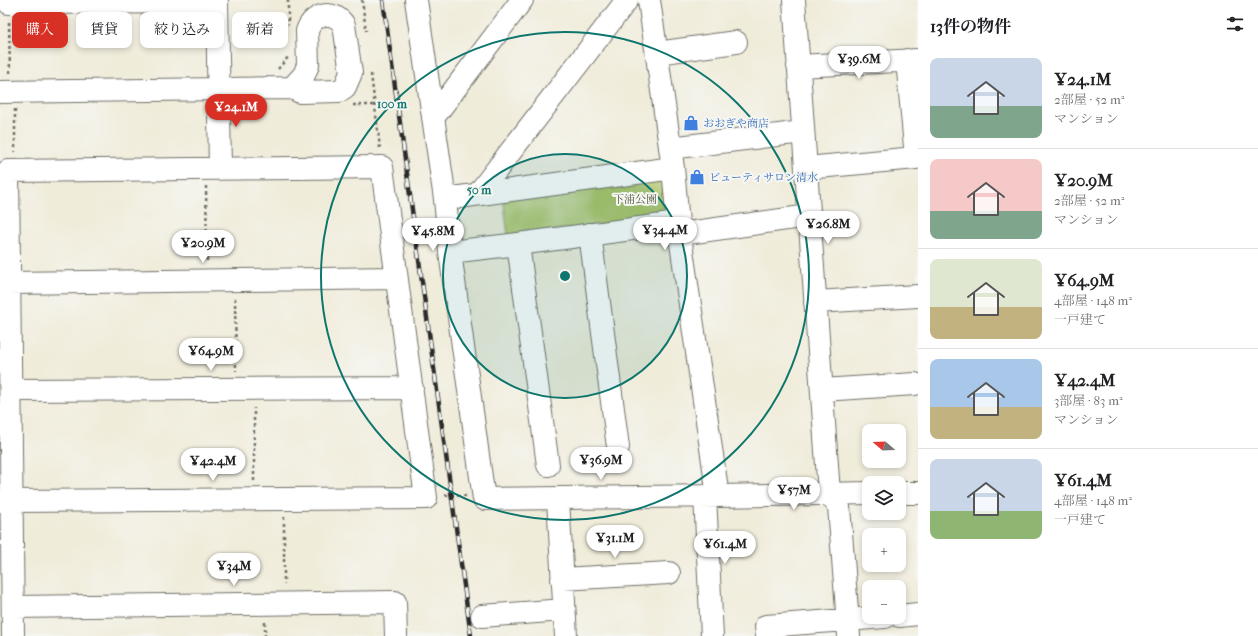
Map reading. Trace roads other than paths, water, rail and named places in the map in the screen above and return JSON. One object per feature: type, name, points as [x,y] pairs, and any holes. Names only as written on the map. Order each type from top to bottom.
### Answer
[{"type":"street","points":[[9,0],[9,3],[111,1],[217,2],[218,89],[213,168]]},
{"type":"street","points":[[416,0],[445,199],[450,252],[484,499],[862,493]]},
{"type":"street","points":[[433,118],[522,0]]},
{"type":"street","points":[[478,194],[627,0]]},
{"type":"street","points":[[650,0],[671,158],[711,496],[712,636]]},
{"type":"street","points":[[794,0],[829,493],[839,506],[849,628]]},
{"type":"street","points":[[657,53],[736,42]]},
{"type":"street","points":[[798,66],[912,60],[916,158],[806,168]]},
{"type":"street","points":[[0,92],[292,88]]},
{"type":"street","points":[[445,199],[671,158],[803,132]]},
{"type":"street","points":[[6,501],[426,498],[382,167],[8,171],[10,390],[6,501],[13,608],[13,636]]},
{"type":"street","points":[[450,252],[590,234],[679,228],[809,216]]},
{"type":"street","points":[[590,234],[618,446]]},
{"type":"street","points":[[518,244],[548,465]]},
{"type":"street","points":[[9,283],[396,278]]},
{"type":"street","points":[[815,302],[918,296]]},
{"type":"street","points":[[822,390],[916,384]]},
{"type":"street","points":[[10,390],[412,388]]},
{"type":"street","points":[[906,493],[918,493]]},
{"type":"street","points":[[558,498],[566,636]]},
{"type":"street","points":[[562,579],[669,573]]},
{"type":"street","points":[[13,608],[395,602],[396,636]]},
{"type":"street","points":[[482,616],[564,610]]},
{"type":"street","points":[[906,615],[918,614]]},
{"type":"street","points":[[767,636],[766,626],[849,628],[862,624]]},
{"type":"railway","points":[[383,0],[471,636]]},
{"type":"place","name":"おおぎや商店","points":[[691,123]]},
{"type":"place","name":"ビューティサロン清水","points":[[697,177]]},
{"type":"park label","name":"下浦公園","points":[[635,199]]}]
